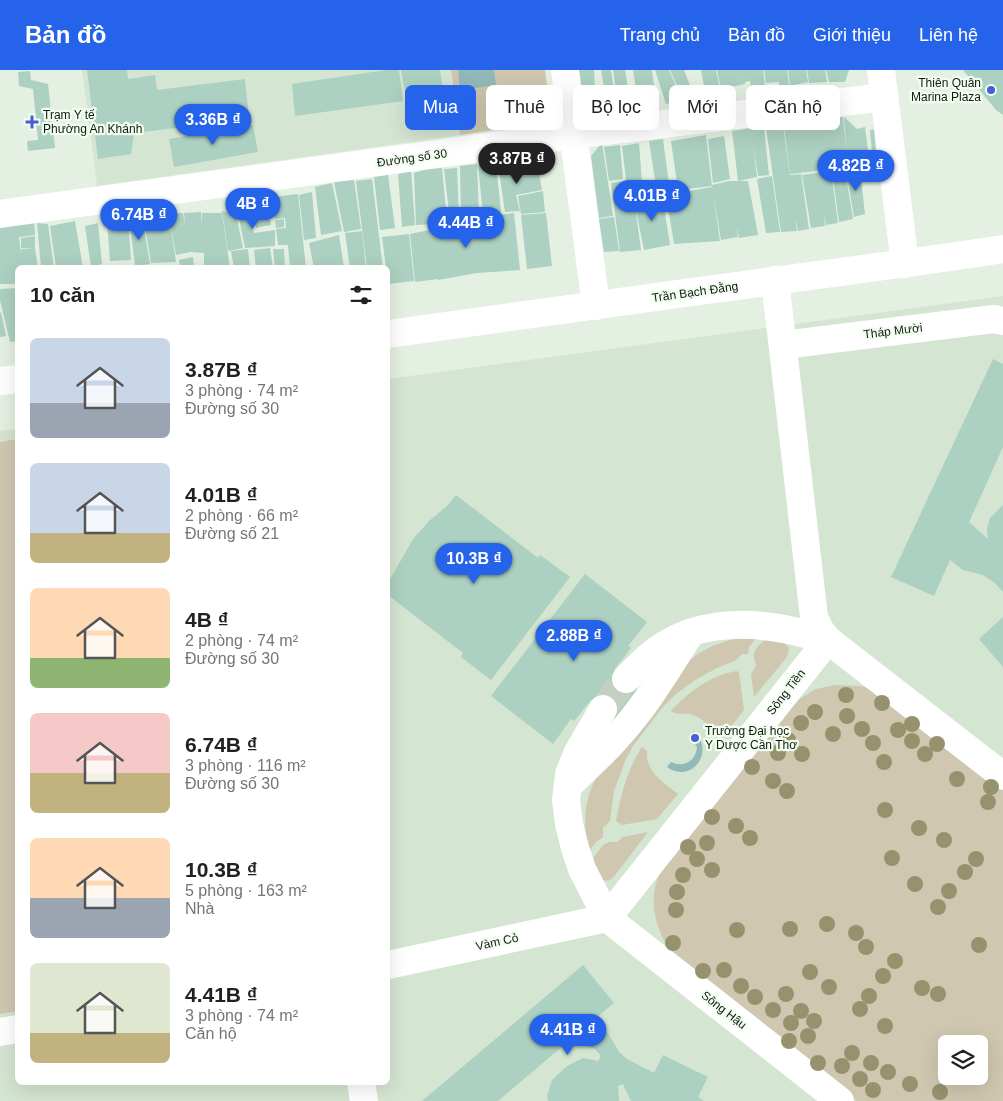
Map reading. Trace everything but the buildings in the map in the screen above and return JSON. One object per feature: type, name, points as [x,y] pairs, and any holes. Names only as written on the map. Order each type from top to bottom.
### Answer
[{"type":"street","points":[[565,70],[596,306]]},
{"type":"street","points":[[881,70],[906,264]]},
{"type":"street","name":"Đường số 30","points":[[0,214],[574,136],[884,97]]},
{"type":"street","name":"Trần Bạch Đằng","points":[[390,334],[775,280],[906,264],[1003,249]]},
{"type":"street","points":[[775,280],[814,617],[820,630],[828,640],[1003,776]]},
{"type":"street","name":"Tháp Mười","points":[[783,345],[994,319],[1003,321]]},
{"type":"street","points":[[0,381],[15,379]]},
{"type":"street","points":[[626,679],[646,658],[667,643],[690,633],[716,627],[741,625],[772,627],[828,640]]},
{"type":"street","points":[[568,786],[611,744],[636,714],[690,633]]},
{"type":"street","name":"Sông Tiền","points":[[608,918],[828,640]]},
{"type":"street","points":[[603,709],[578,752],[569,774],[566,800],[569,824],[582,869],[608,918]]},
{"type":"street","name":"Vàm Cỏ","points":[[390,965],[608,918]]},
{"type":"street","name":"Sông Hậu","points":[[608,918],[840,1101]]},
{"type":"street","points":[[0,1032],[15,1030]]},
{"type":"street","points":[[362,1085],[364,1101]]},
{"type":"shaded area","points":[[82,70],[451,70],[453,85],[405,85],[405,130],[459,130],[460,135],[97,186]]},
{"type":"shaded area","points":[[451,70],[545,70],[547,85],[486,85],[486,130],[495,130],[460,135],[459,130],[476,130],[476,85],[453,85]]},
{"type":"shaded area","name":"Trường Đại học Y Dược Cần Thơ","points":[[1003,296],[1003,1101],[0,1101],[0,431],[15,429],[15,1085],[390,1085],[390,379]]},
{"type":"shaded area","points":[[15,439],[15,1012],[0,1014],[0,442]]},
{"type":"shaded area","points":[[759,635],[749,647],[748,654],[742,654],[735,661],[695,680],[676,694],[662,708],[633,746],[626,759],[614,791],[610,821],[603,828],[603,837],[596,842],[588,853],[585,826],[586,808],[594,782],[610,762],[635,738],[651,719],[681,670],[703,651],[721,643]]},
{"type":"shaded area","points":[[767,639],[784,644],[789,648],[789,652],[754,697],[751,674],[756,666],[754,652]]},
{"type":"shaded area","points":[[737,671],[739,673],[744,710],[723,737],[699,718],[671,711],[685,697],[709,680]]},
{"type":"shaded area","points":[[835,685],[860,686],[879,691],[1003,786],[1003,1101],[856,1101],[680,964],[667,946],[655,914],[654,892],[658,878],[666,863],[796,701],[816,689]]},
{"type":"shaded area","points":[[642,747],[647,751],[647,758],[652,771],[661,781],[678,794],[657,819],[622,825],[616,821],[622,792],[632,765]]},
{"type":"shaded area","points":[[648,832],[612,879],[606,881],[597,875],[594,869],[593,858],[603,845],[609,842],[617,842],[623,837]]},
{"type":"water","points":[[458,70],[494,70],[496,85],[476,88],[476,85],[460,85]]},
{"type":"water","points":[[694,731],[700,740],[702,748],[698,764],[684,772],[667,767],[671,762],[685,764],[692,759],[697,747],[690,736]]},
{"type":"tunnel","points":[[603,709],[626,679]]},
{"type":"place","name":"Thiên Quân Marina Plaza","points":[[991,90]]},
{"type":"place","name":"Trạm Y tế Phường An Khánh","points":[[32,122]]},
{"type":"place","name":"Trường Đại học Y Dược Cần Thơ","points":[[695,738]]}]
